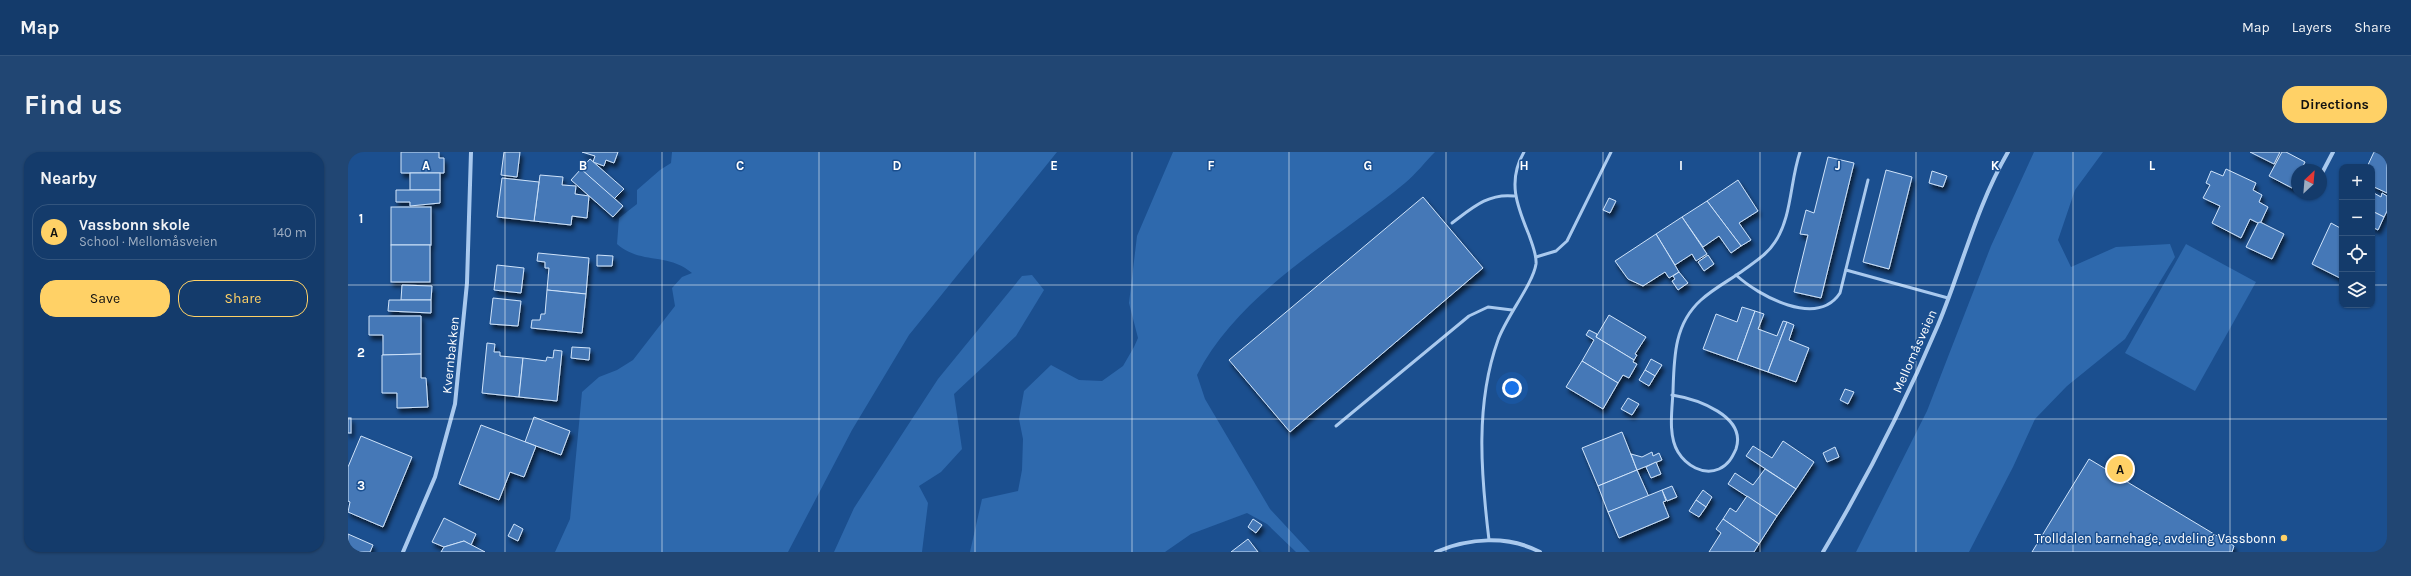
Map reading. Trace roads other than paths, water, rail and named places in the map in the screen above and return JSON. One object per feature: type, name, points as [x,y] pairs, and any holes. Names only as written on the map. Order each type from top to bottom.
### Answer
[{"type":"street","name":"Kvernbakken","points":[[403,552],[435,477],[455,404],[466,291],[471,152]]},
{"type":"street","name":"Mellomåsveien","points":[[1823,552],[1907,393],[1948,298],[1984,198],[2008,152]]},
{"type":"street","points":[[2327,164],[2333,152]]},
{"type":"street","points":[[1436,552],[1457,545],[1489,540],[1508,542],[1530,547],[1540,552]]},
{"type":"lane","points":[[1489,540],[1482,458],[1484,398],[1487,378],[1498,339],[1512,310],[1530,280],[1536,257],[1514,196],[1514,180],[1524,152]]},
{"type":"lane","points":[[1536,257],[1556,251],[1567,241],[1610,152]]},
{"type":"lane","points":[[1672,395],[1698,402],[1713,409],[1734,426],[1738,435],[1737,444],[1728,464],[1718,470],[1704,471],[1694,467],[1682,459],[1672,436],[1672,395],[1676,346],[1684,320],[1701,299],[1765,253],[1779,234],[1800,152]]},
{"type":"lane","points":[[1736,275],[1757,292],[1771,299],[1794,306],[1818,308],[1837,298],[1846,270],[1868,180]]},
{"type":"lane","points":[[1452,223],[1482,201],[1503,195],[1514,196]]},
{"type":"lane","points":[[1846,270],[1948,298]]},
{"type":"lane","points":[[1336,426],[1469,316],[1488,307],[1512,310]]},
{"type":"place","name":"Vassbonn skole","points":[[2120,469]]},
{"type":"place","name":"Trolldalen barnehage, avdeling Vassbonn","points":[[2284,538]]}]
